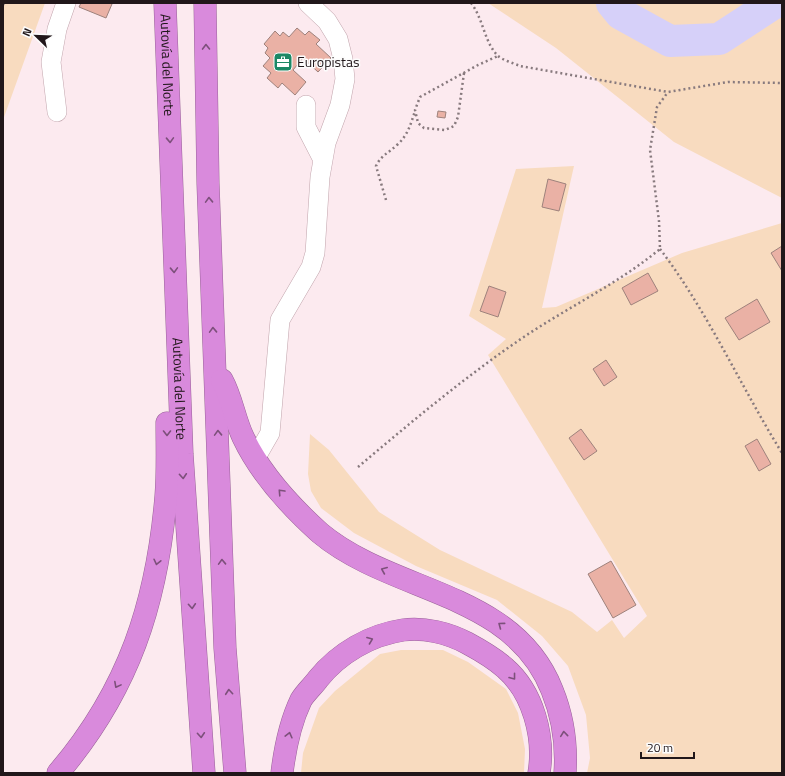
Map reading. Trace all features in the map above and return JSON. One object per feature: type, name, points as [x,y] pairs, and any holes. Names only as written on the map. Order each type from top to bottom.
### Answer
[{"type":"highway","name":"Autovía del Norte","points":[[165,3],[182,454],[204,773]]},
{"type":"highway","points":[[205,3],[208,183],[225,648],[235,773]]},
{"type":"highway","points":[[58,773],[77,751],[100,718],[120,681],[134,650],[149,598],[160,552],[166,494],[167,360],[176,325]]},
{"type":"highway","points":[[215,369],[229,393],[233,413],[243,437],[255,459],[266,476],[321,533],[337,544],[376,566],[486,615],[524,645],[543,670],[557,702],[564,733],[565,773]]},
{"type":"highway","points":[[282,773],[293,720],[302,699],[324,672],[335,661],[359,644],[402,630],[437,632],[457,638],[506,668],[521,688],[534,714],[540,739],[541,762],[539,773]]},
{"type":"lane","points":[[58,112],[51,62],[57,29],[66,3]]},
{"type":"lane","points":[[255,459],[270,433],[280,320],[311,267],[315,253],[320,177],[326,143],[340,105],[345,80],[338,39],[327,21],[308,3]]},
{"type":"lane","points":[[306,105],[306,127],[323,160]]},
{"type":"path","points":[[471,3],[476,10],[489,41],[498,56],[520,66],[668,92],[728,82],[782,83]]},
{"type":"path","points":[[386,200],[376,166],[380,157],[398,144],[408,131],[420,97],[498,56]]},
{"type":"path","points":[[416,110],[418,124],[424,128],[445,130],[454,126],[458,117],[464,73]]},
{"type":"path","points":[[668,92],[657,107],[650,150],[659,221],[660,249],[677,272],[723,346],[755,410],[782,453]]},
{"type":"path","points":[[358,467],[426,409],[515,342],[640,265],[660,249]]},
{"type":"shaded area","points":[[3,3],[45,3],[3,120]]},
{"type":"shaded area","points":[[488,3],[782,3],[782,198],[674,142],[556,48]]},
{"type":"shaded area","points":[[574,166],[542,308],[556,307],[682,253],[782,223],[782,773],[587,773],[590,758],[586,715],[568,666],[542,636],[497,600],[416,566],[354,533],[321,508],[311,491],[308,474],[310,434],[329,450],[379,512],[440,550],[572,612],[597,632],[612,620],[624,638],[647,616],[488,355],[506,339],[469,316],[516,169]]},
{"type":"shaded area","points":[[401,650],[443,650],[468,662],[506,689],[518,713],[525,749],[524,773],[301,773],[303,753],[319,708],[335,691],[380,654]]},
{"type":"building","points":[[81,3],[112,4],[106,18],[79,7]]},
{"type":"building","name":"Europistas","points":[[297,28],[305,35],[309,31],[320,40],[316,44],[331,58],[318,72],[303,58],[293,70],[306,82],[295,95],[282,83],[278,88],[267,78],[271,73],[263,66],[270,58],[265,53],[268,48],[264,44],[275,31],[280,36],[283,32],[289,37]]},
{"type":"building","points":[[438,111],[446,112],[445,118],[437,117]]},
{"type":"building","points":[[548,179],[566,184],[559,211],[542,207]]},
{"type":"building","points":[[782,246],[782,271],[771,253]]},
{"type":"building","points":[[648,273],[658,291],[631,305],[622,288]]},
{"type":"building","points":[[489,286],[506,292],[498,317],[480,311]]},
{"type":"building","points":[[757,299],[770,322],[739,340],[725,318]]},
{"type":"building","points":[[606,360],[617,377],[604,386],[593,369]]},
{"type":"building","points":[[581,429],[597,451],[584,460],[569,438]]},
{"type":"building","points":[[757,439],[771,464],[759,471],[745,446]]},
{"type":"building","points":[[611,561],[636,605],[613,618],[588,574]]},
{"type":"waterway","points":[[612,3],[621,14],[670,41],[719,39],[774,3]]},
{"type":"place","name":"Europistas","points":[[283,62]]}]
